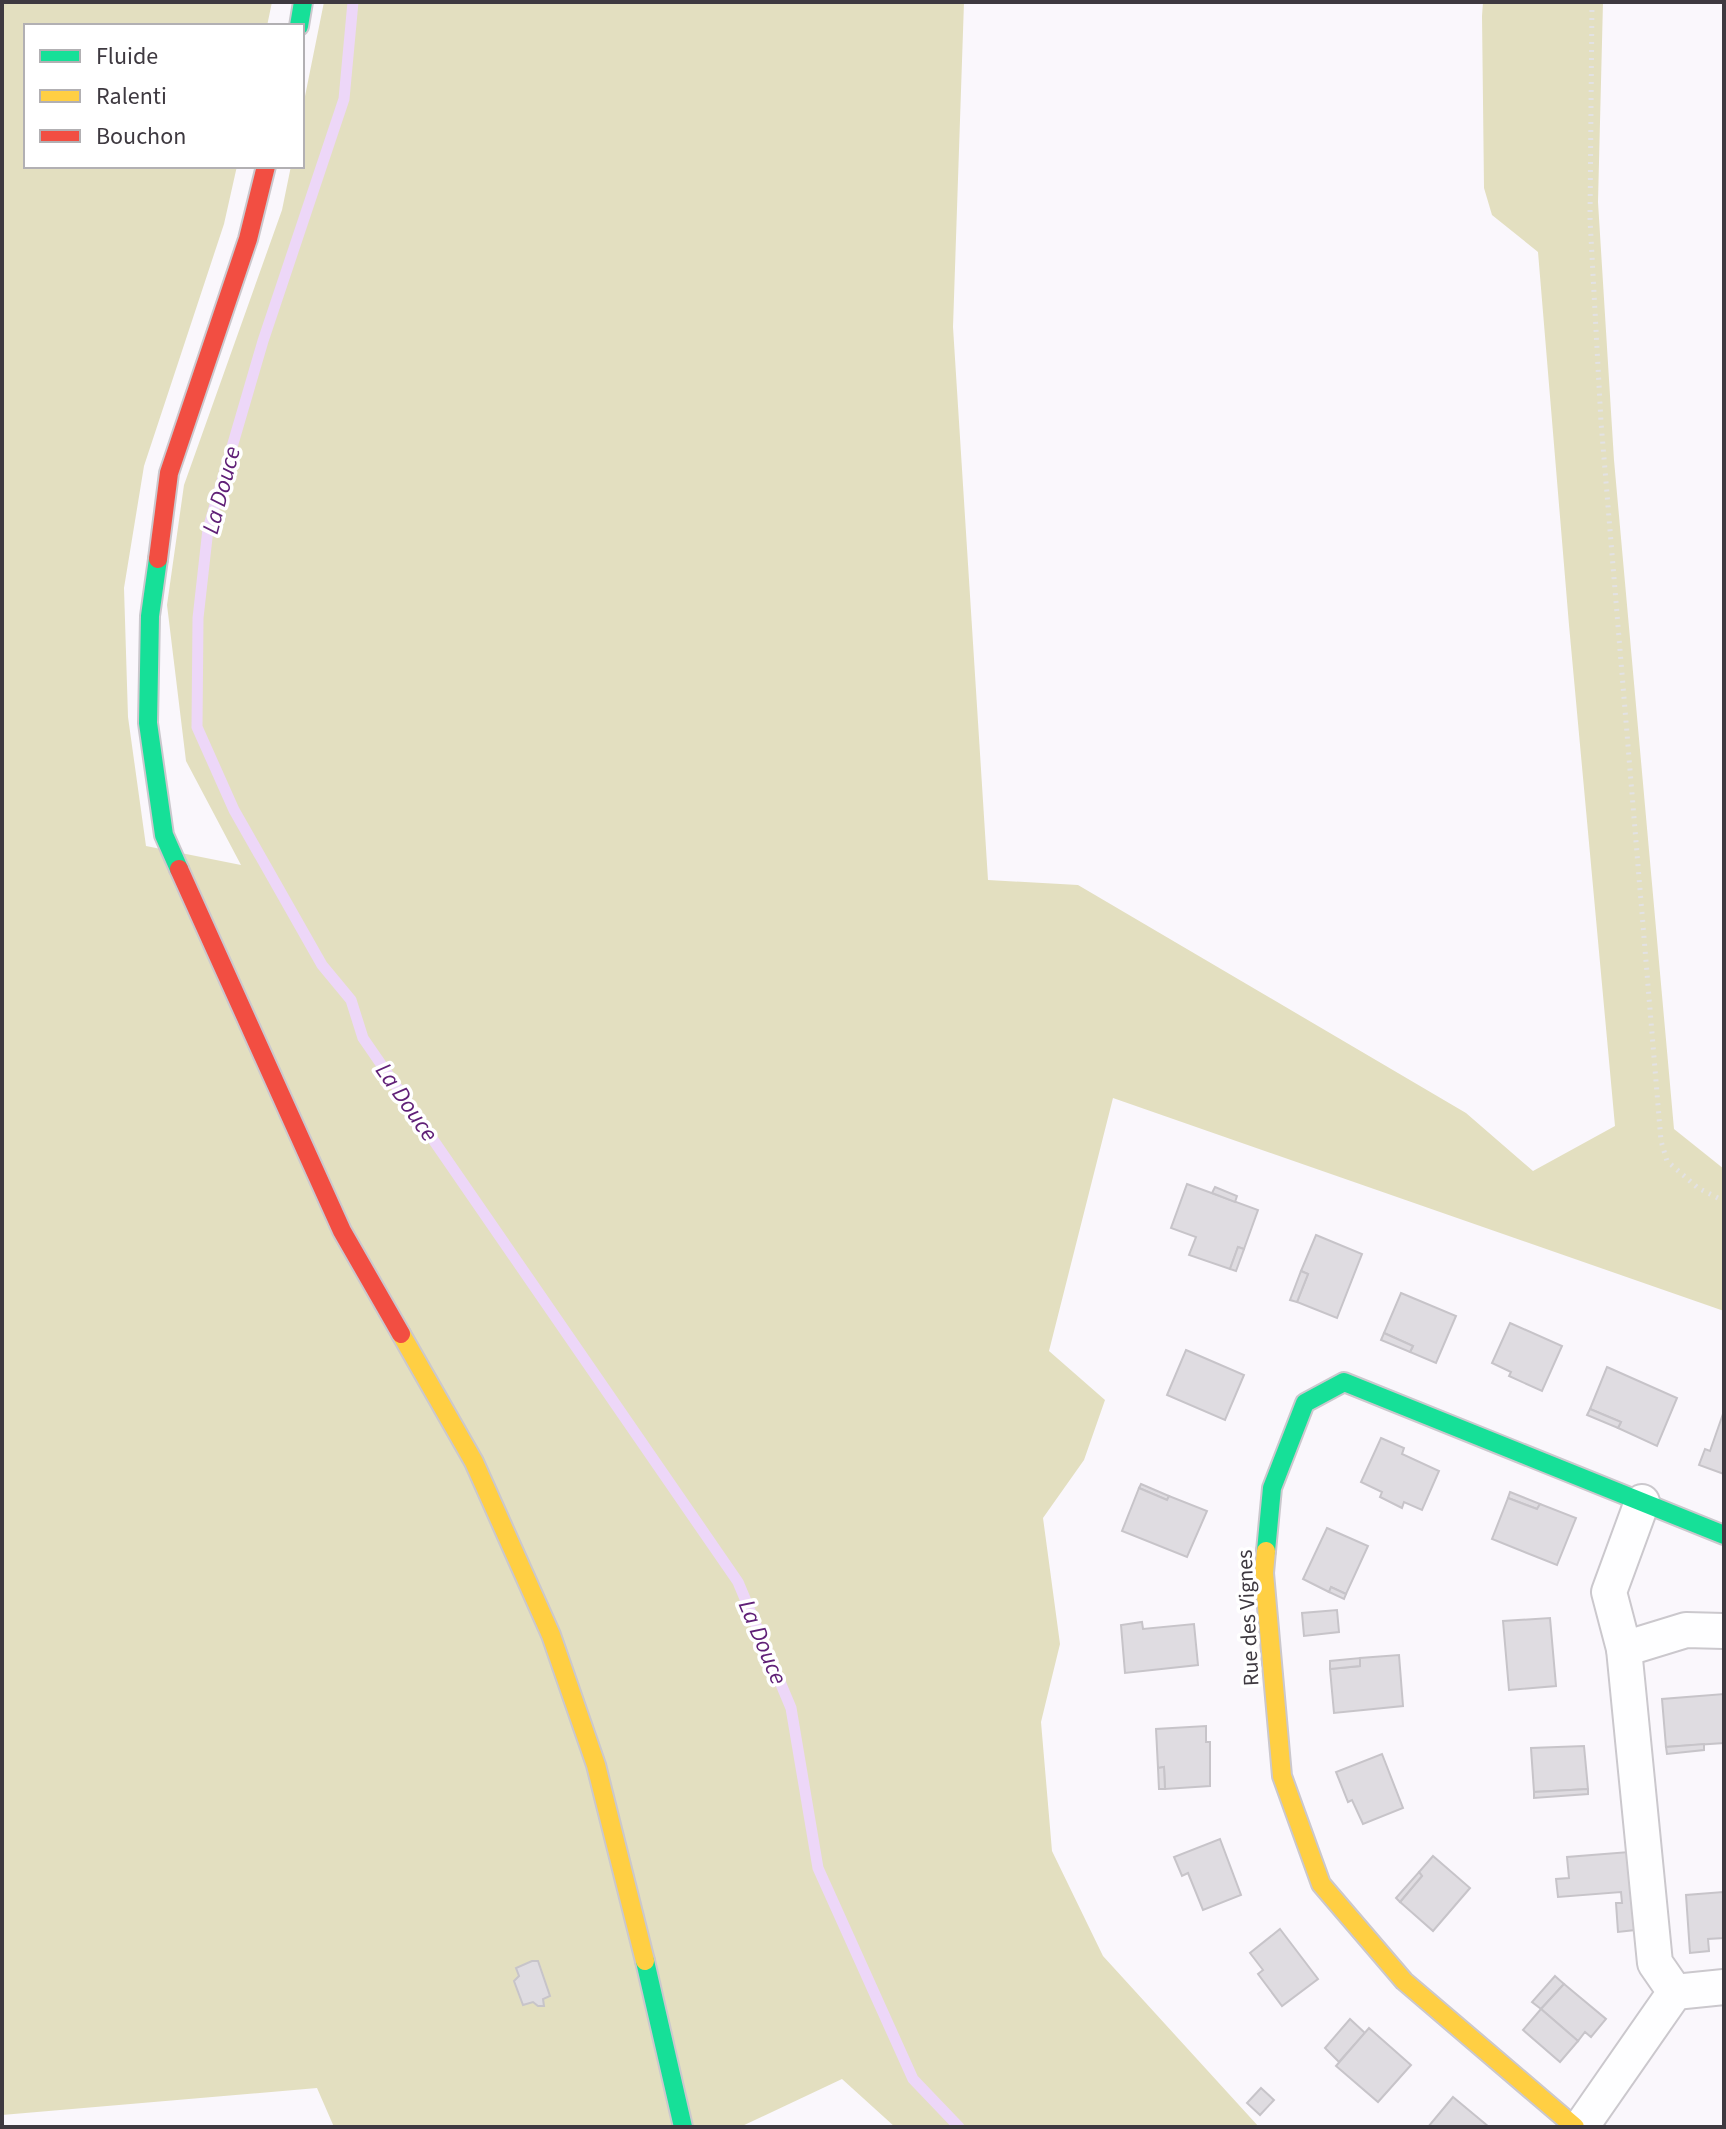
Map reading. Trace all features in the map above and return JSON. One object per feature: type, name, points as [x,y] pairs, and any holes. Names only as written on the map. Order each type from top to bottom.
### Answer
[{"type":"street","points":[[299,24],[303,2]]},
{"type":"street","points":[[266,168],[248,239],[169,473],[150,616],[148,723],[164,835],[342,1231],[474,1462],[551,1635],[596,1765],[683,2127]]},
{"type":"street","name":"Rue des Vignes","points":[[1578,2127],[1404,1981],[1321,1884],[1282,1776],[1264,1573],[1272,1488],[1305,1403],[1344,1382],[1724,1535]]},
{"type":"street","points":[[1642,1502],[1609,1592],[1624,1649],[1655,1963],[1675,1992]]},
{"type":"street","points":[[1624,1649],[1686,1630],[1724,1631]]},
{"type":"street","points":[[1578,2127],[1675,1992],[1724,1987]]},
{"type":"path","points":[[1592,2],[1590,219],[1600,407],[1661,1141],[1667,1161],[1698,1188],[1724,1201]]},
{"type":"shaded area","points":[[2,2],[272,2],[267,24],[24,24],[24,168],[237,168],[224,224],[144,466],[124,588],[128,717],[146,846],[241,865],[186,761],[167,605],[184,485],[282,210],[291,168],[304,168],[304,101],[324,2],[964,2],[953,327],[988,880],[1078,885],[1466,1113],[1533,1171],[1615,1126],[1538,252],[1492,215],[1484,188],[1482,16],[1483,2],[1603,2],[1598,202],[1614,460],[1674,1129],[1724,1169],[1724,1311],[1113,1098],[1049,1351],[1105,1400],[1084,1460],[1043,1518],[1060,1644],[1041,1722],[1052,1851],[1103,1956],[1259,2127],[895,2127],[842,2079],[740,2127],[334,2127],[317,2088],[2,2115]]},
{"type":"building","points":[[1187,1184],[1258,1210],[1244,1249],[1238,1247],[1230,1269],[1189,1255],[1196,1237],[1171,1228]]},
{"type":"building","points":[[1215,1187],[1237,1196],[1235,1202],[1212,1193]]},
{"type":"building","points":[[1316,1235],[1362,1254],[1337,1318],[1297,1302],[1308,1274],[1301,1271]]},
{"type":"building","points":[[1238,1247],[1244,1249],[1236,1271],[1230,1269]]},
{"type":"building","points":[[1301,1271],[1308,1274],[1297,1302],[1290,1300]]},
{"type":"building","points":[[1401,1293],[1456,1316],[1436,1363],[1410,1352],[1413,1346],[1384,1333]]},
{"type":"building","points":[[1510,1323],[1562,1346],[1542,1391],[1509,1376],[1511,1372],[1492,1363]]},
{"type":"building","points":[[1384,1333],[1413,1346],[1410,1352],[1381,1340]]},
{"type":"building","points":[[1186,1350],[1244,1375],[1225,1420],[1167,1395]]},
{"type":"building","points":[[1607,1367],[1677,1398],[1657,1446],[1618,1428],[1621,1422],[1590,1409]]},
{"type":"building","points":[[1590,1409],[1621,1422],[1618,1428],[1587,1415]]},
{"type":"building","points":[[1724,1411],[1724,1474],[1699,1465],[1705,1449],[1710,1451]]},
{"type":"building","points":[[1381,1438],[1404,1448],[1402,1454],[1439,1471],[1422,1510],[1404,1502],[1402,1508],[1380,1497],[1382,1492],[1361,1482]]},
{"type":"building","points":[[1141,1484],[1169,1496],[1167,1500],[1139,1488]]},
{"type":"building","points":[[1139,1488],[1207,1511],[1187,1557],[1122,1531]]},
{"type":"building","points":[[1510,1492],[1540,1504],[1537,1509],[1508,1498]]},
{"type":"building","points":[[1508,1498],[1537,1509],[1540,1504],[1576,1518],[1557,1565],[1492,1539]]},
{"type":"building","points":[[1327,1528],[1368,1546],[1346,1594],[1331,1587],[1329,1592],[1303,1579]]},
{"type":"building","points":[[1331,1587],[1346,1594],[1344,1599],[1329,1592]]},
{"type":"building","points":[[1337,1610],[1339,1632],[1304,1636],[1302,1613]]},
{"type":"building","points":[[1550,1618],[1556,1686],[1509,1690],[1503,1621]]},
{"type":"building","points":[[1142,1622],[1143,1629],[1194,1624],[1198,1665],[1125,1673],[1121,1625]]},
{"type":"building","points":[[1399,1655],[1403,1706],[1334,1713],[1330,1669],[1360,1666],[1360,1658]]},
{"type":"building","points":[[1360,1658],[1360,1666],[1330,1669],[1330,1661]]},
{"type":"building","points":[[1724,1694],[1724,1743],[1666,1747],[1662,1699]]},
{"type":"building","points":[[1206,1726],[1206,1742],[1210,1742],[1210,1786],[1165,1789],[1164,1767],[1158,1768],[1156,1729]]},
{"type":"building","points":[[1704,1744],[1704,1750],[1667,1754],[1666,1747]]},
{"type":"building","points":[[1584,1746],[1588,1789],[1534,1792],[1531,1748]]},
{"type":"building","points":[[1382,1754],[1403,1808],[1363,1824],[1352,1800],[1348,1802],[1336,1772]]},
{"type":"building","points":[[1164,1767],[1165,1789],[1159,1789],[1158,1768]]},
{"type":"building","points":[[1588,1789],[1588,1794],[1534,1798],[1534,1792]]},
{"type":"building","points":[[1220,1839],[1241,1895],[1203,1910],[1188,1873],[1182,1876],[1174,1857]]},
{"type":"building","points":[[1629,1852],[1635,1930],[1618,1932],[1616,1903],[1622,1903],[1621,1892],[1558,1897],[1556,1879],[1569,1878],[1567,1857]]},
{"type":"building","points":[[1433,1856],[1470,1888],[1433,1931],[1400,1902],[1422,1876],[1419,1872]]},
{"type":"building","points":[[1419,1872],[1422,1876],[1400,1902],[1396,1898]]},
{"type":"building","points":[[1723,1892],[1724,1938],[1708,1939],[1709,1951],[1690,1953],[1686,1895]]},
{"type":"building","points":[[1280,1929],[1318,1979],[1282,2006],[1258,1974],[1263,1970],[1250,1953]]},
{"type":"building","points":[[538,1961],[550,1996],[543,1999],[544,2006],[533,2002],[523,2005],[514,1981],[519,1976],[516,1968]]},
{"type":"building","points":[[1555,1976],[1564,1984],[1541,2009],[1532,2002]]},
{"type":"building","points":[[1564,1984],[1606,2019],[1591,2037],[1585,2032],[1578,2041],[1541,2009]]},
{"type":"building","points":[[1541,2009],[1578,2041],[1560,2062],[1523,2030]]},
{"type":"building","points":[[1350,2019],[1365,2033],[1339,2062],[1325,2048]]},
{"type":"building","points":[[1369,2028],[1411,2065],[1378,2102],[1336,2066]]},
{"type":"building","points":[[1261,2088],[1274,2100],[1260,2115],[1247,2103]]},
{"type":"building","points":[[1453,2097],[1489,2127],[1428,2127]]},
{"type":"waterway","name":"La Douce","points":[[353,2],[344,99],[263,341],[208,529],[198,618],[197,727],[234,810],[322,965],[351,1000],[363,1038],[738,1582],[791,1708],[818,1868],[913,2079],[959,2127]]},
{"type":"traffic: fast","points":[[299,24],[303,2]]},
{"type":"traffic: fast","points":[[158,559],[150,616],[148,723],[164,835],[179,869]]},
{"type":"traffic: fast","points":[[1266,1551],[1272,1488],[1305,1403],[1344,1382],[1724,1535]]},
{"type":"traffic: fast","points":[[645,1961],[683,2127]]},
{"type":"traffic: slow","points":[[401,1334],[474,1462],[551,1635],[596,1765],[645,1961]]},
{"type":"traffic: slow","points":[[1266,1551],[1264,1573],[1282,1776],[1321,1884],[1404,1981],[1575,2127]]},
{"type":"traffic: jam","points":[[158,559],[169,473],[248,239],[266,168]]},
{"type":"traffic: jam","points":[[179,869],[342,1231],[401,1334]]}]
